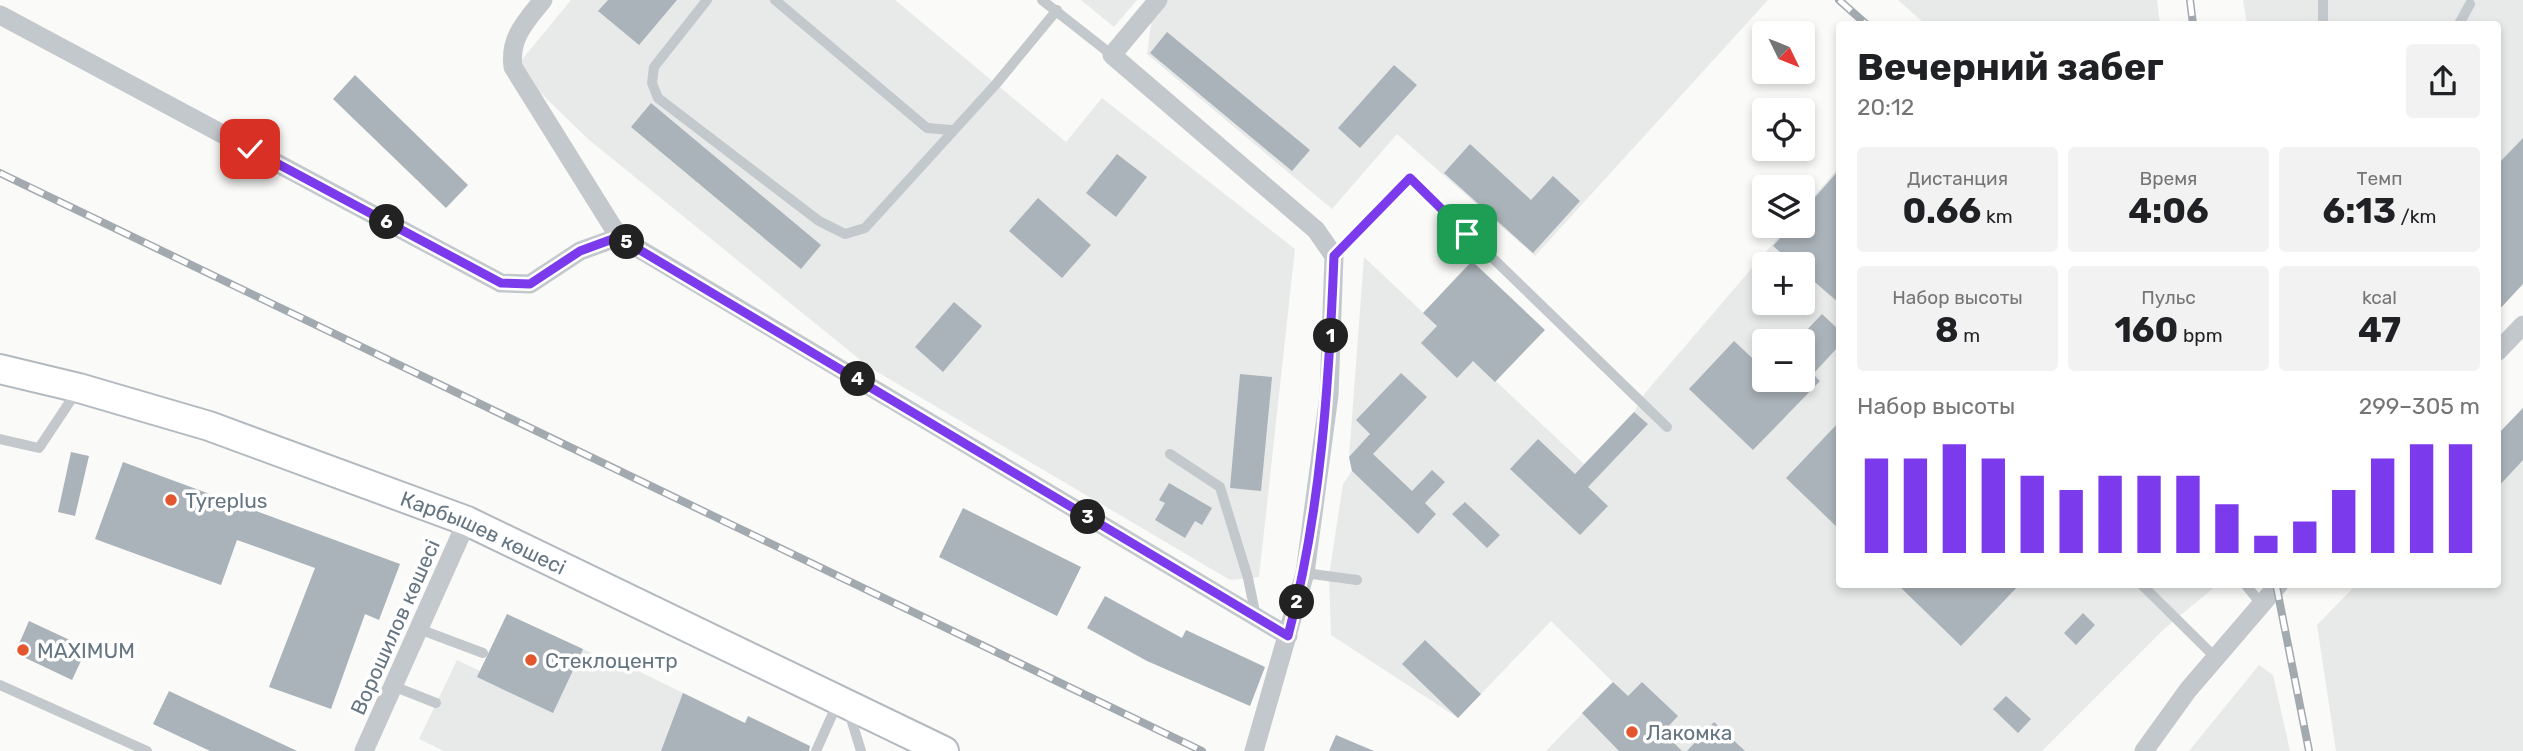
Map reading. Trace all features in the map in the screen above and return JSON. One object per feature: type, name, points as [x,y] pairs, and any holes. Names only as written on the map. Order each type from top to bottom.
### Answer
[{"type":"main road","name":"Карбышев көшесі","points":[[0,369],[79,388],[209,426],[467,522],[944,751]]},
{"type":"street","points":[[543,0],[518,30],[511,53],[513,67],[618,237],[1288,636]]},
{"type":"street","points":[[1158,0],[1112,55],[1316,230],[1334,256],[1329,394],[1305,573],[1254,751]]},
{"type":"street","points":[[0,15],[501,283],[530,284],[580,251],[618,237]]},
{"type":"street","points":[[2501,348],[2523,325]]},
{"type":"street","name":"Ворошилов көшесі","points":[[364,751],[467,522]]},
{"type":"street","points":[[2144,751],[2216,658],[2276,588]]},
{"type":"lane","points":[[707,0],[654,67],[652,83],[658,98],[819,221],[845,234],[864,228],[996,84],[1057,10]]},
{"type":"lane","points":[[775,0],[927,128],[951,130]]},
{"type":"lane","points":[[1042,0],[1112,55]]},
{"type":"lane","points":[[2323,0],[2323,21]]},
{"type":"lane","points":[[2461,21],[2470,4]]},
{"type":"lane","points":[[1334,256],[1410,178],[1667,427]]},
{"type":"lane","points":[[0,439],[39,447],[79,388]]},
{"type":"lane","points":[[1170,454],[1220,488],[1248,578],[1256,617]]},
{"type":"lane","points":[[1305,573],[1357,580]]},
{"type":"lane","points":[[2145,588],[2216,658]]},
{"type":"lane","points":[[2248,588],[2262,605]]},
{"type":"lane","points":[[419,629],[483,653]]},
{"type":"lane","points":[[0,685],[146,751]]},
{"type":"lane","points":[[393,686],[436,703]]},
{"type":"lane","points":[[816,751],[842,704]]},
{"type":"lane","points":[[842,704],[861,751]]},
{"type":"shaded area","points":[[571,0],[895,0],[1066,142],[1102,98],[1295,249],[1259,577],[1230,580],[869,367],[588,139],[515,68]]},
{"type":"shaded area","points":[[1081,0],[1137,0],[1114,27]]},
{"type":"shaded area","points":[[1166,0],[1768,0],[1535,256],[1397,134],[1332,209],[1147,54],[1152,17]]},
{"type":"shaded area","points":[[1898,0],[2157,0],[2160,21],[1922,21]]},
{"type":"shaded area","points":[[2243,0],[2523,0],[2523,138],[2501,161],[2501,21],[2246,21]]},
{"type":"shaded area","points":[[1836,170],[1836,588],[2213,588],[2164,629],[2042,751],[1546,751],[1613,682],[1551,621],[1458,718],[1331,635],[1329,576],[1343,484],[1352,471],[1349,457],[1364,257],[1584,464],[1634,412],[1645,393],[1752,268],[1752,315],[1815,315],[1815,252],[1766,252],[1778,238],[1815,238],[1815,195]]},
{"type":"shaded area","points":[[2523,408],[2523,751],[2336,751],[2317,625],[2353,588],[2501,588],[2501,431]]},
{"type":"shaded area","points":[[583,649],[604,659],[607,656],[729,715],[711,751],[444,751],[419,739],[457,660],[480,671]]},
{"type":"shaded area","points":[[2259,665],[2273,675],[2290,751],[2189,751]]},
{"type":"building","points":[[608,0],[677,0],[639,45],[598,11]]},
{"type":"building","points":[[1167,32],[1310,150],[1292,171],[1150,53]]},
{"type":"building","points":[[1394,65],[1417,85],[1360,148],[1338,128]]},
{"type":"building","points":[[355,75],[468,185],[446,208],[333,99]]},
{"type":"building","points":[[651,103],[821,245],[801,269],[631,127]]},
{"type":"building","points":[[2523,138],[2523,284],[2501,308],[2501,161]]},
{"type":"building","points":[[1470,144],[1531,200],[1553,176],[1580,201],[1533,253],[1444,173]]},
{"type":"building","points":[[1117,154],[1147,177],[1116,217],[1086,193]]},
{"type":"building","points":[[1836,173],[1836,300],[1815,282],[1815,252],[1780,252],[1773,246],[1780,238],[1815,238],[1815,197]]},
{"type":"building","points":[[1038,198],[1091,245],[1062,278],[1009,231]]},
{"type":"building","points":[[1472,261],[1545,330],[1495,382],[1473,361],[1457,378],[1421,343],[1437,326],[1423,313]]},
{"type":"building","points":[[954,302],[982,326],[943,372],[915,347]]},
{"type":"building","points":[[1822,314],[1836,327],[1836,349],[1815,372],[1815,329],[1808,329]]},
{"type":"building","points":[[1734,341],[1752,358],[1752,392],[1809,392],[1753,450],[1689,389]]},
{"type":"building","points":[[1401,373],[1427,397],[1373,454],[1412,491],[1432,470],[1445,482],[1425,503],[1436,514],[1418,534],[1352,471],[1349,457],[1370,434],[1356,420]]},
{"type":"building","points":[[1240,374],[1272,377],[1261,491],[1230,488]]},
{"type":"building","points":[[2523,408],[2523,460],[2501,484],[2501,431]]},
{"type":"building","points":[[1634,412],[1648,424],[1588,487],[1608,506],[1580,535],[1510,469],[1538,439],[1575,474]]},
{"type":"building","points":[[1836,425],[1836,526],[1786,478]]},
{"type":"building","points":[[71,452],[89,456],[75,516],[58,512]]},
{"type":"building","points":[[123,462],[400,564],[379,620],[365,614],[331,709],[269,687],[315,568],[237,540],[221,585],[95,539]]},
{"type":"building","points":[[1169,483],[1212,508],[1202,525],[1195,521],[1185,538],[1155,520],[1165,503],[1159,500]]},
{"type":"building","points":[[1465,502],[1500,535],[1487,548],[1452,514]]},
{"type":"building","points":[[963,508],[1081,567],[1057,616],[939,557]]},
{"type":"building","points":[[1901,588],[2016,588],[1961,646]]},
{"type":"building","points":[[1105,596],[1182,638],[1186,630],[1265,667],[1250,706],[1147,661],[1087,628]]},
{"type":"building","points":[[2083,613],[2095,625],[2076,645],[2064,633]]},
{"type":"building","name":"Стеклоцентр","points":[[507,614],[583,649],[553,713],[477,677]]},
{"type":"building","points":[[29,621],[87,648],[72,680],[15,653]]},
{"type":"building","points":[[1425,640],[1481,694],[1458,718],[1402,664]]},
{"type":"building","name":"Лакомка","points":[[1613,682],[1628,696],[1642,682],[1678,716],[1663,732],[1682,751],[1619,751],[1582,713]]},
{"type":"building","points":[[169,691],[297,751],[210,751],[153,724]]},
{"type":"building","points":[[683,693],[745,723],[748,716],[810,746],[809,751],[661,751]]},
{"type":"building","points":[[2006,696],[2031,719],[2018,733],[1993,709]]},
{"type":"building","points":[[1714,722],[1745,751],[1687,751]]},
{"type":"building","points":[[1336,735],[1374,751],[1329,751]]},
{"type":"railway","points":[[1839,0],[1863,21]]},
{"type":"railway","points":[[2190,0],[2193,21]]},
{"type":"railway","points":[[0,173],[1202,751]]},
{"type":"railway","points":[[2277,588],[2309,751]]},
{"type":"place","name":"Tyreplus","points":[[171,500]]},
{"type":"place","name":"MAXIMUM","points":[[23,650]]},
{"type":"place","name":"Стеклоцентр","points":[[531,660]]},
{"type":"place","name":"Лакомка","points":[[1632,732]]},
{"type":"route","points":[[250,149],[501,283],[530,284],[580,251],[618,237],[1288,636],[1305,573],[1329,394],[1334,256],[1410,178],[1467,234]]}]
